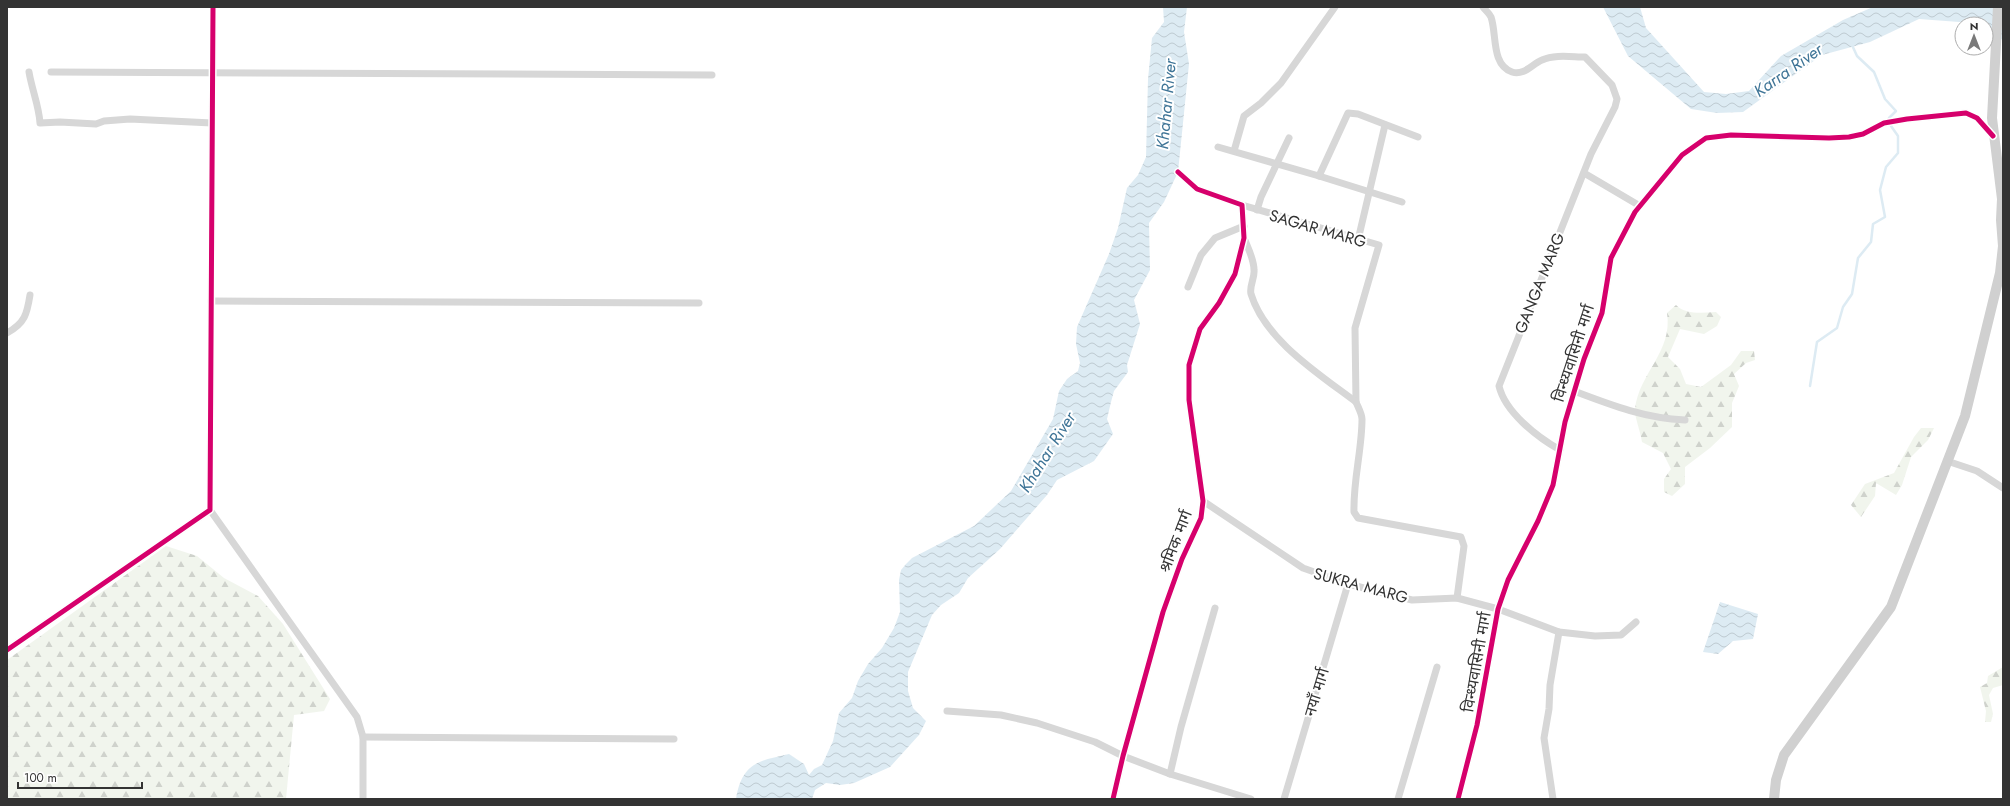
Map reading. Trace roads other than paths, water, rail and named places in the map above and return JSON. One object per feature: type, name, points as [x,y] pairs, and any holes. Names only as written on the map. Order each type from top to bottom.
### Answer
[{"type":"main road","points":[[1774,799],[1776,780],[1784,755],[1830,690],[1882,622],[1891,607],[1965,416],[2000,273],[2003,246],[2002,199],[1993,136],[1992,118],[1998,7]]},
{"type":"street","points":[[213,7],[210,510],[357,717],[363,737],[363,799]]},
{"type":"street","points":[[1234,151],[1244,116],[1261,103],[1281,82],[1335,7]]},
{"type":"street","name":"GANGA MARG","points":[[1483,7],[1490,16],[1498,59],[1505,69],[1513,73],[1521,72],[1542,60],[1561,56],[1585,57],[1612,85],[1617,99],[1590,154],[1584,173],[1535,290],[1499,386],[1502,397],[1510,408],[1544,441],[1560,450]]},
{"type":"street","points":[[30,72],[32,91],[39,110],[40,123],[60,122],[96,124],[104,121],[130,119],[212,123]]},
{"type":"street","points":[[51,72],[212,74],[712,75]]},
{"type":"street","points":[[1319,176],[1348,113],[1358,114],[1418,137]]},
{"type":"street","name":"विन्ध्यवासिनी मार्ग","points":[[1458,799],[1477,725],[1498,609],[1508,580],[1538,521],[1553,485],[1565,422],[1584,359],[1602,313],[1611,258],[1640,206],[1682,155],[1706,138],[1731,135],[1829,138],[1849,137],[1863,134],[1884,123],[1966,113],[1978,118],[1993,136]]},
{"type":"street","points":[[1358,240],[1385,125]]},
{"type":"street","points":[[1257,210],[1260,197],[1289,138]]},
{"type":"street","points":[[1218,147],[1402,202]]},
{"type":"street","name":"SAGAR MARG","points":[[1178,172],[1197,189],[1257,210],[1379,245],[1355,328],[1356,402]]},
{"type":"street","points":[[1584,173],[1640,206]]},
{"type":"street","name":"श्रमिक मार्ग","points":[[1113,799],[1123,756],[1163,612],[1182,559],[1201,518],[1203,501],[1189,400],[1189,365],[1200,329],[1220,303],[1235,274],[1244,238],[1242,205]]},
{"type":"street","points":[[1188,287],[1201,255],[1216,238],[1244,226]]},
{"type":"street","points":[[1244,238],[1255,270],[1251,292],[1256,307],[1265,324],[1277,339],[1356,402],[1362,418],[1355,476],[1354,512],[1358,518],[1461,537],[1464,546],[1457,598]]},
{"type":"street","points":[[7,333],[19,326],[28,310],[30,295]]},
{"type":"street","points":[[211,301],[699,303]]},
{"type":"street","points":[[1574,391],[1623,409],[1660,418],[1685,420]]},
{"type":"street","points":[[1947,461],[1978,471],[2003,488]]},
{"type":"street","name":"SUKRA MARG","points":[[1203,501],[1303,568],[1348,584],[1412,600],[1457,598],[1498,609],[1559,632],[1595,636],[1621,635],[1636,622]]},
{"type":"street","points":[[7,650],[210,510]]},
{"type":"street","name":"नयाँ मार्ग","points":[[1284,799],[1348,584]]},
{"type":"street","points":[[1170,774],[1181,727],[1216,608]]},
{"type":"street","points":[[1553,799],[1544,738],[1549,709],[1550,685],[1559,632]]},
{"type":"street","points":[[1398,799],[1437,667]]},
{"type":"street","points":[[947,711],[1001,715],[1037,723],[1095,742],[1123,756],[1170,774],[1251,799]]},
{"type":"street","points":[[363,737],[674,739]]},
{"type":"water","name":"Khahar River","points":[[1163,7],[1187,7],[1184,32],[1189,64],[1178,172],[1164,202],[1149,223],[1150,270],[1134,300],[1140,324],[1127,365],[1128,372],[1114,391],[1107,419],[1113,434],[1094,461],[1057,480],[1047,495],[1000,549],[968,578],[959,593],[941,605],[932,615],[908,672],[908,691],[913,708],[926,721],[919,735],[890,767],[854,783],[840,785],[826,783],[815,790],[812,799],[736,799],[742,778],[747,771],[760,762],[789,754],[804,764],[809,775],[814,769],[822,765],[833,741],[839,713],[852,698],[858,681],[868,664],[882,648],[894,628],[900,612],[899,580],[901,570],[912,558],[974,526],[1011,491],[1053,419],[1059,391],[1067,379],[1078,371],[1080,363],[1076,344],[1077,327],[1109,254],[1118,228],[1127,188],[1138,175],[1146,157],[1148,79],[1152,38],[1164,22]]},
{"type":"water","name":"Karra River","points":[[1603,7],[1640,7],[1646,28],[1704,92],[1726,94],[1749,91],[1781,56],[1843,20],[1873,7],[2003,7],[2003,40],[1994,36],[1994,16],[1954,16],[1954,22],[1919,19],[1870,42],[1822,55],[1743,112],[1717,113],[1691,109],[1628,56]]},
{"type":"water","points":[[1720,602],[1758,614],[1753,639],[1733,641],[1718,654],[1703,652]]},
{"type":"waterway","points":[[1852,45],[1857,56],[1874,72],[1885,99],[1896,111],[1889,118]]},
{"type":"waterway","points":[[1810,386],[1817,342],[1837,328],[1843,307],[1852,294],[1858,258],[1871,242],[1873,224],[1885,217],[1880,190],[1886,167],[1898,153],[1898,136],[1891,126]]}]
